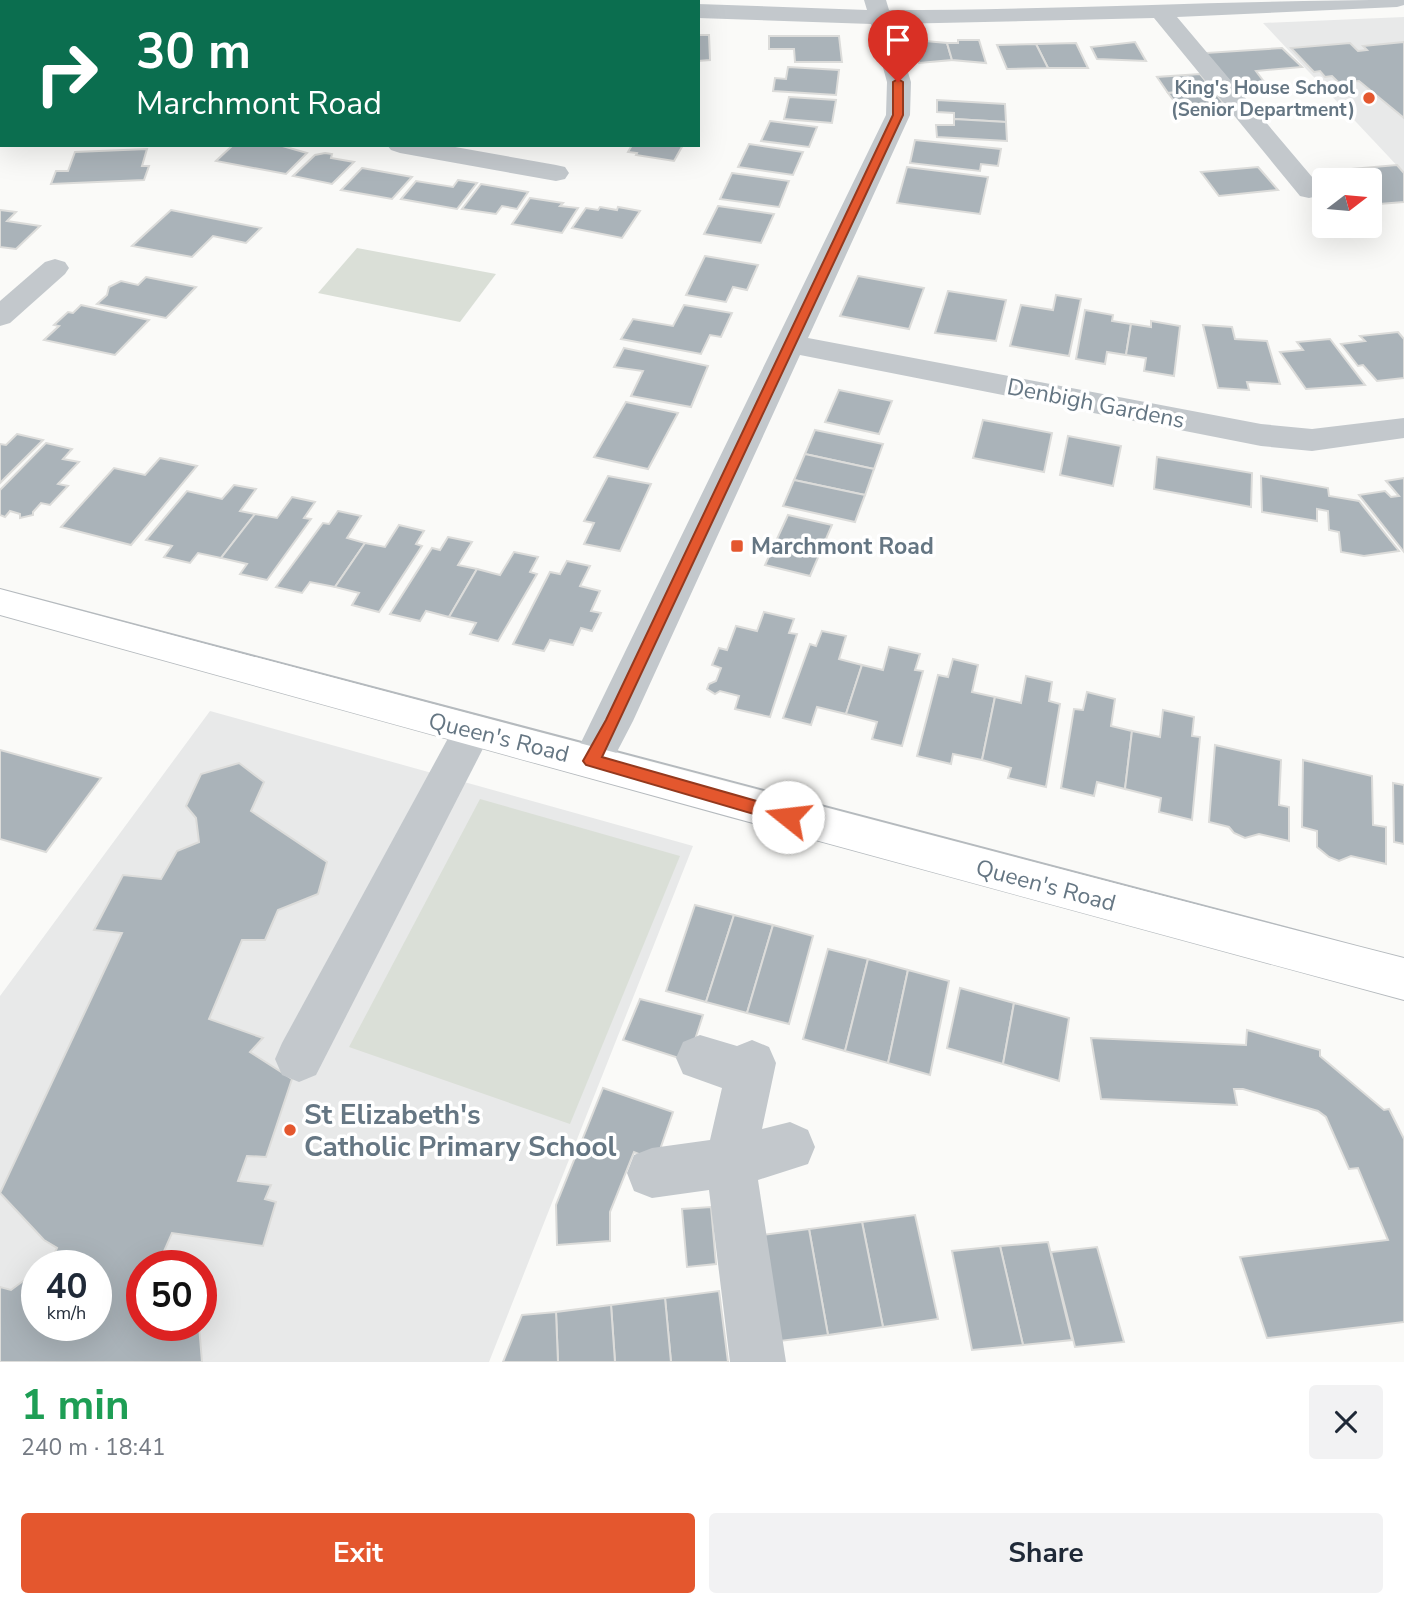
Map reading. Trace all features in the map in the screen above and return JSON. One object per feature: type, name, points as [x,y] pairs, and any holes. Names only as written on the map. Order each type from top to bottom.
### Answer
[{"type":"main road","name":"Queen's Road","points":[[1,604],[592,761],[812,824],[1404,979]]},
{"type":"street","points":[[700,11],[779,16],[877,9],[1161,12],[1396,0]]},
{"type":"street","points":[[592,761],[898,115],[898,82],[877,9]]},
{"type":"street","points":[[1161,12],[1308,190]]},
{"type":"street","points":[[411,147],[556,173]]},
{"type":"street","points":[[0,317],[55,268]]},
{"type":"street","name":"Denbigh Gardens","points":[[789,344],[1261,435],[1312,440],[1404,428]]},
{"type":"street","points":[[299,1059],[472,731]]},
{"type":"street","points":[[700,1058],[751,1068],[730,1162],[758,1362]]},
{"type":"street","points":[[652,1173],[730,1162],[790,1147]]},
{"type":"shaded area","name":"King's House School (Senior Department)","points":[[1404,17],[1404,173],[1263,23]]},
{"type":"shaded area","points":[[357,248],[496,274],[460,322],[318,293]]},
{"type":"shaded area","name":"St Elizabeth's Catholic Primary School","points":[[210,711],[693,846],[489,1362],[0,1362],[0,996]]},
{"type":"shaded area","points":[[480,799],[680,856],[570,1124],[349,1047]]},
{"type":"building","points":[[700,35],[709,35],[710,60],[700,61]]},
{"type":"building","points":[[769,36],[839,36],[842,62],[795,62],[794,49],[769,49]]},
{"type":"building","points":[[914,40],[947,43],[952,60],[919,63]]},
{"type":"building","points":[[958,40],[979,40],[986,63],[952,60],[947,43],[958,43]]},
{"type":"building","points":[[1135,42],[1146,61],[1097,59],[1091,47]]},
{"type":"building","points":[[1404,42],[1404,118],[1359,81],[1339,83],[1332,76],[1325,77],[1320,71],[1314,72],[1291,48],[1350,43],[1358,51],[1367,50],[1363,46]]},
{"type":"building","points":[[1076,43],[1088,68],[1048,68],[1036,44]]},
{"type":"building","points":[[1036,44],[1048,68],[1007,69],[997,45]]},
{"type":"building","points":[[1282,48],[1302,67],[1256,71],[1268,87],[1236,89],[1205,53]]},
{"type":"building","points":[[788,67],[839,70],[836,95],[773,91],[775,78],[786,79]]},
{"type":"building","points":[[1200,74],[1213,90],[1168,93],[1157,77]]},
{"type":"building","points":[[1213,90],[1226,106],[1180,109],[1168,93]]},
{"type":"building","points":[[789,97],[836,100],[832,123],[784,119]]},
{"type":"building","points":[[937,100],[1005,104],[1006,122],[954,119],[954,113],[937,112]]},
{"type":"building","points":[[954,119],[1006,122],[1007,141],[937,137],[936,125],[954,125]]},
{"type":"building","points":[[770,121],[817,127],[809,147],[761,141]]},
{"type":"building","points":[[915,140],[1001,149],[998,166],[981,164],[980,171],[910,163]]},
{"type":"building","points":[[749,144],[803,152],[793,175],[738,167]]},
{"type":"building","points":[[231,147],[286,147],[307,153],[286,174],[216,161]]},
{"type":"building","points":[[631,147],[682,147],[674,161],[628,152]]},
{"type":"building","points":[[147,149],[142,166],[149,166],[144,180],[51,184],[56,171],[68,171],[75,152]]},
{"type":"building","points":[[332,154],[331,158],[354,162],[332,184],[293,176],[315,155]]},
{"type":"building","points":[[1397,165],[1404,173],[1404,202],[1382,204],[1382,168],[1362,168]]},
{"type":"building","points":[[907,167],[988,177],[980,214],[897,203]]},
{"type":"building","points":[[1258,167],[1278,190],[1219,196],[1201,172]]},
{"type":"building","points":[[362,168],[412,177],[392,199],[341,190]]},
{"type":"building","points":[[732,173],[789,181],[779,207],[720,199]]},
{"type":"building","points":[[458,180],[477,183],[457,209],[401,199],[416,181],[453,187]]},
{"type":"building","points":[[481,184],[528,192],[517,209],[502,206],[496,214],[462,209]]},
{"type":"building","points":[[530,198],[578,208],[562,233],[512,224]]},
{"type":"building","points":[[718,206],[774,214],[761,243],[704,234]]},
{"type":"building","points":[[600,207],[640,211],[622,238],[572,228],[586,208],[598,210]]},
{"type":"building","points":[[0,210],[16,212],[7,221],[40,226],[16,249],[0,247]]},
{"type":"building","points":[[171,210],[261,228],[246,243],[213,236],[192,257],[132,246]]},
{"type":"building","points":[[705,256],[758,265],[747,290],[733,287],[726,302],[686,295]]},
{"type":"building","points":[[858,276],[924,288],[909,329],[840,316]]},
{"type":"building","points":[[146,277],[196,287],[166,318],[97,304],[107,295],[109,287],[121,281],[138,285]]},
{"type":"building","points":[[948,291],[1006,300],[996,341],[935,333]]},
{"type":"building","points":[[1056,295],[1081,299],[1069,356],[1010,346],[1021,305],[1053,310]]},
{"type":"building","points":[[81,305],[149,320],[115,355],[44,340],[59,326],[54,325],[68,312],[73,313]]},
{"type":"building","points":[[684,305],[732,313],[721,337],[710,335],[701,354],[621,339],[633,319],[673,326]]},
{"type":"building","points":[[1085,310],[1113,315],[1112,321],[1131,324],[1126,355],[1107,352],[1105,364],[1076,359]]},
{"type":"building","points":[[1151,321],[1180,326],[1174,376],[1144,371],[1146,358],[1126,355],[1131,324],[1151,327]]},
{"type":"building","points":[[1203,325],[1232,327],[1235,339],[1267,341],[1280,384],[1247,382],[1249,390],[1218,388]]},
{"type":"building","points":[[1398,332],[1404,339],[1404,378],[1377,381],[1363,365],[1358,366],[1341,344],[1365,341],[1360,336]]},
{"type":"building","points":[[1330,339],[1365,385],[1306,389],[1280,352],[1303,350],[1297,342]]},
{"type":"building","points":[[624,348],[708,366],[691,407],[631,396],[643,371],[614,367]]},
{"type":"building","points":[[839,390],[892,401],[879,434],[825,422]]},
{"type":"building","points":[[626,402],[678,413],[648,469],[594,457]]},
{"type":"building","points":[[983,420],[1052,433],[1044,472],[973,458]]},
{"type":"building","points":[[815,430],[883,444],[874,469],[805,454]]},
{"type":"building","points":[[17,434],[43,440],[0,483],[0,444],[6,445]]},
{"type":"building","points":[[1068,436],[1121,446],[1113,486],[1060,475]]},
{"type":"building","points":[[46,443],[72,449],[63,459],[79,462],[58,484],[68,486],[50,505],[41,503],[33,515],[20,518],[20,514],[10,511],[5,517],[0,515],[0,490]]},
{"type":"building","points":[[805,454],[874,469],[865,495],[794,480]]},
{"type":"building","points":[[1157,457],[1252,473],[1251,507],[1154,489]]},
{"type":"building","points":[[160,458],[197,466],[131,545],[61,527],[114,468],[145,475]]},
{"type":"building","points":[[608,476],[651,484],[620,551],[584,544],[594,523],[584,521]]},
{"type":"building","points":[[1261,476],[1328,488],[1329,496],[1359,501],[1399,551],[1364,556],[1341,552],[1339,532],[1329,530],[1328,511],[1317,509],[1317,521],[1262,512]]},
{"type":"building","points":[[1404,478],[1404,552],[1359,495],[1385,491],[1391,497],[1399,496],[1386,481]]},
{"type":"building","points":[[794,480],[865,495],[855,522],[783,506]]},
{"type":"building","points":[[234,485],[256,489],[240,511],[255,514],[221,558],[198,553],[190,563],[164,557],[172,546],[146,540],[187,491],[222,499]]},
{"type":"building","points":[[292,497],[315,502],[304,518],[311,519],[267,580],[240,574],[247,564],[221,558],[255,514],[277,518]]},
{"type":"building","points":[[338,511],[361,516],[347,538],[365,543],[335,587],[310,582],[302,593],[276,587],[323,523],[329,524]]},
{"type":"building","points":[[788,515],[832,525],[810,576],[765,565]]},
{"type":"building","points":[[399,525],[424,531],[416,544],[422,546],[379,612],[352,605],[359,593],[335,587],[365,543],[385,547]]},
{"type":"building","points":[[448,537],[472,542],[458,565],[477,569],[449,617],[426,611],[420,621],[390,614],[432,548],[440,550]]},
{"type":"building","points":[[514,552],[538,557],[530,572],[537,574],[498,641],[470,634],[476,623],[449,617],[477,569],[500,575]]},
{"type":"building","points":[[567,561],[590,566],[580,586],[600,591],[591,611],[601,613],[592,631],[581,628],[573,645],[550,640],[544,651],[513,644],[550,572],[560,574]]},
{"type":"building","points":[[764,612],[794,619],[789,633],[797,634],[770,717],[735,709],[739,696],[720,691],[715,694],[707,689],[709,684],[716,681],[721,668],[712,665],[719,648],[727,650],[736,626],[757,631]]},
{"type":"building","points":[[822,631],[846,636],[839,659],[862,665],[846,714],[817,707],[811,725],[783,718],[810,644],[816,646]]},
{"type":"building","points":[[889,647],[920,654],[915,670],[923,671],[902,746],[872,739],[877,722],[846,714],[862,665],[883,670]]},
{"type":"building","points":[[953,659],[978,665],[972,692],[995,697],[982,760],[953,754],[951,764],[917,756],[938,675],[948,677]]},
{"type":"building","points":[[1026,676],[1052,682],[1049,701],[1060,704],[1046,787],[1008,778],[1011,768],[982,760],[995,697],[1021,703]]},
{"type":"building","points":[[1087,692],[1115,699],[1111,726],[1132,731],[1125,789],[1097,782],[1094,796],[1061,788],[1074,709],[1083,710]]},
{"type":"building","points":[[1163,710],[1194,717],[1192,736],[1200,737],[1192,820],[1159,812],[1161,798],[1125,789],[1132,731],[1160,737]]},
{"type":"building","points":[[1215,745],[1281,760],[1279,805],[1289,807],[1289,841],[1259,834],[1245,838],[1234,833],[1229,827],[1209,822]]},
{"type":"building","points":[[0,750],[101,778],[46,852],[0,839]]},
{"type":"building","points":[[1303,760],[1372,776],[1373,825],[1386,827],[1386,864],[1351,856],[1339,861],[1317,847],[1317,831],[1302,827]]},
{"type":"building","points":[[239,763],[264,782],[251,811],[327,862],[318,894],[278,910],[265,940],[242,940],[209,1019],[263,1038],[250,1052],[292,1079],[266,1157],[247,1156],[238,1181],[271,1185],[265,1199],[276,1202],[263,1246],[172,1233],[165,1250],[126,1250],[126,1341],[200,1341],[202,1362],[0,1362],[0,1287],[11,1290],[21,1282],[21,1341],[112,1341],[112,1250],[56,1250],[0,1193],[122,933],[94,930],[123,875],[161,879],[177,851],[199,842],[196,818],[186,806],[201,774]]},
{"type":"building","points":[[1393,783],[1404,785],[1404,844],[1394,842]]},
{"type":"building","points":[[695,905],[734,915],[706,1002],[666,991]]},
{"type":"building","points":[[734,915],[773,925],[747,1013],[706,1002]]},
{"type":"building","points":[[773,925],[813,936],[789,1024],[747,1013]]},
{"type":"building","points":[[828,949],[868,959],[845,1051],[803,1039]]},
{"type":"building","points":[[868,959],[908,970],[888,1063],[845,1051]]},
{"type":"building","points":[[908,970],[949,981],[930,1075],[888,1063]]},
{"type":"building","points":[[960,988],[1014,1003],[1003,1064],[947,1048]]},
{"type":"building","points":[[640,999],[703,1015],[688,1061],[623,1040]]},
{"type":"building","points":[[1014,1003],[1069,1018],[1059,1081],[1003,1064]]},
{"type":"building","points":[[1247,1030],[1320,1050],[1320,1056],[1384,1110],[1389,1109],[1404,1139],[1404,1322],[1267,1338],[1240,1257],[1388,1240],[1358,1168],[1349,1169],[1326,1117],[1318,1111],[1243,1089],[1234,1089],[1237,1105],[1101,1099],[1091,1038],[1246,1045]]},
{"type":"building","points":[[603,1088],[673,1112],[656,1161],[634,1152],[610,1212],[610,1241],[557,1245],[556,1205]]},
{"type":"building","points":[[711,1207],[716,1264],[687,1267],[682,1209]]},
{"type":"building","points":[[915,1215],[938,1319],[883,1327],[862,1222]]},
{"type":"building","points":[[862,1222],[883,1327],[828,1335],[809,1229]]},
{"type":"building","points":[[809,1229],[828,1335],[772,1342],[755,1236]]},
{"type":"building","points":[[1048,1242],[1072,1340],[1023,1345],[1000,1246]]},
{"type":"building","points":[[1000,1246],[1023,1345],[972,1350],[952,1251]]},
{"type":"building","points":[[1097,1247],[1124,1342],[1075,1347],[1051,1252]]},
{"type":"building","points":[[719,1291],[728,1362],[671,1362],[665,1298]]},
{"type":"building","points":[[665,1298],[671,1362],[615,1362],[611,1305]]},
{"type":"building","points":[[611,1305],[615,1362],[558,1362],[556,1312]]},
{"type":"building","points":[[556,1312],[558,1362],[503,1362],[522,1315]]},
{"type":"place","name":"King's House School (Senior Department)","points":[[1369,98]]},
{"type":"place","name":"Marchmont Road","points":[[737,546]]},
{"type":"place","name":"St Elizabeth's Catholic Primary School","points":[[290,1130]]},
{"type":"route","points":[[788,817],[592,761],[898,115],[898,82]]}]
